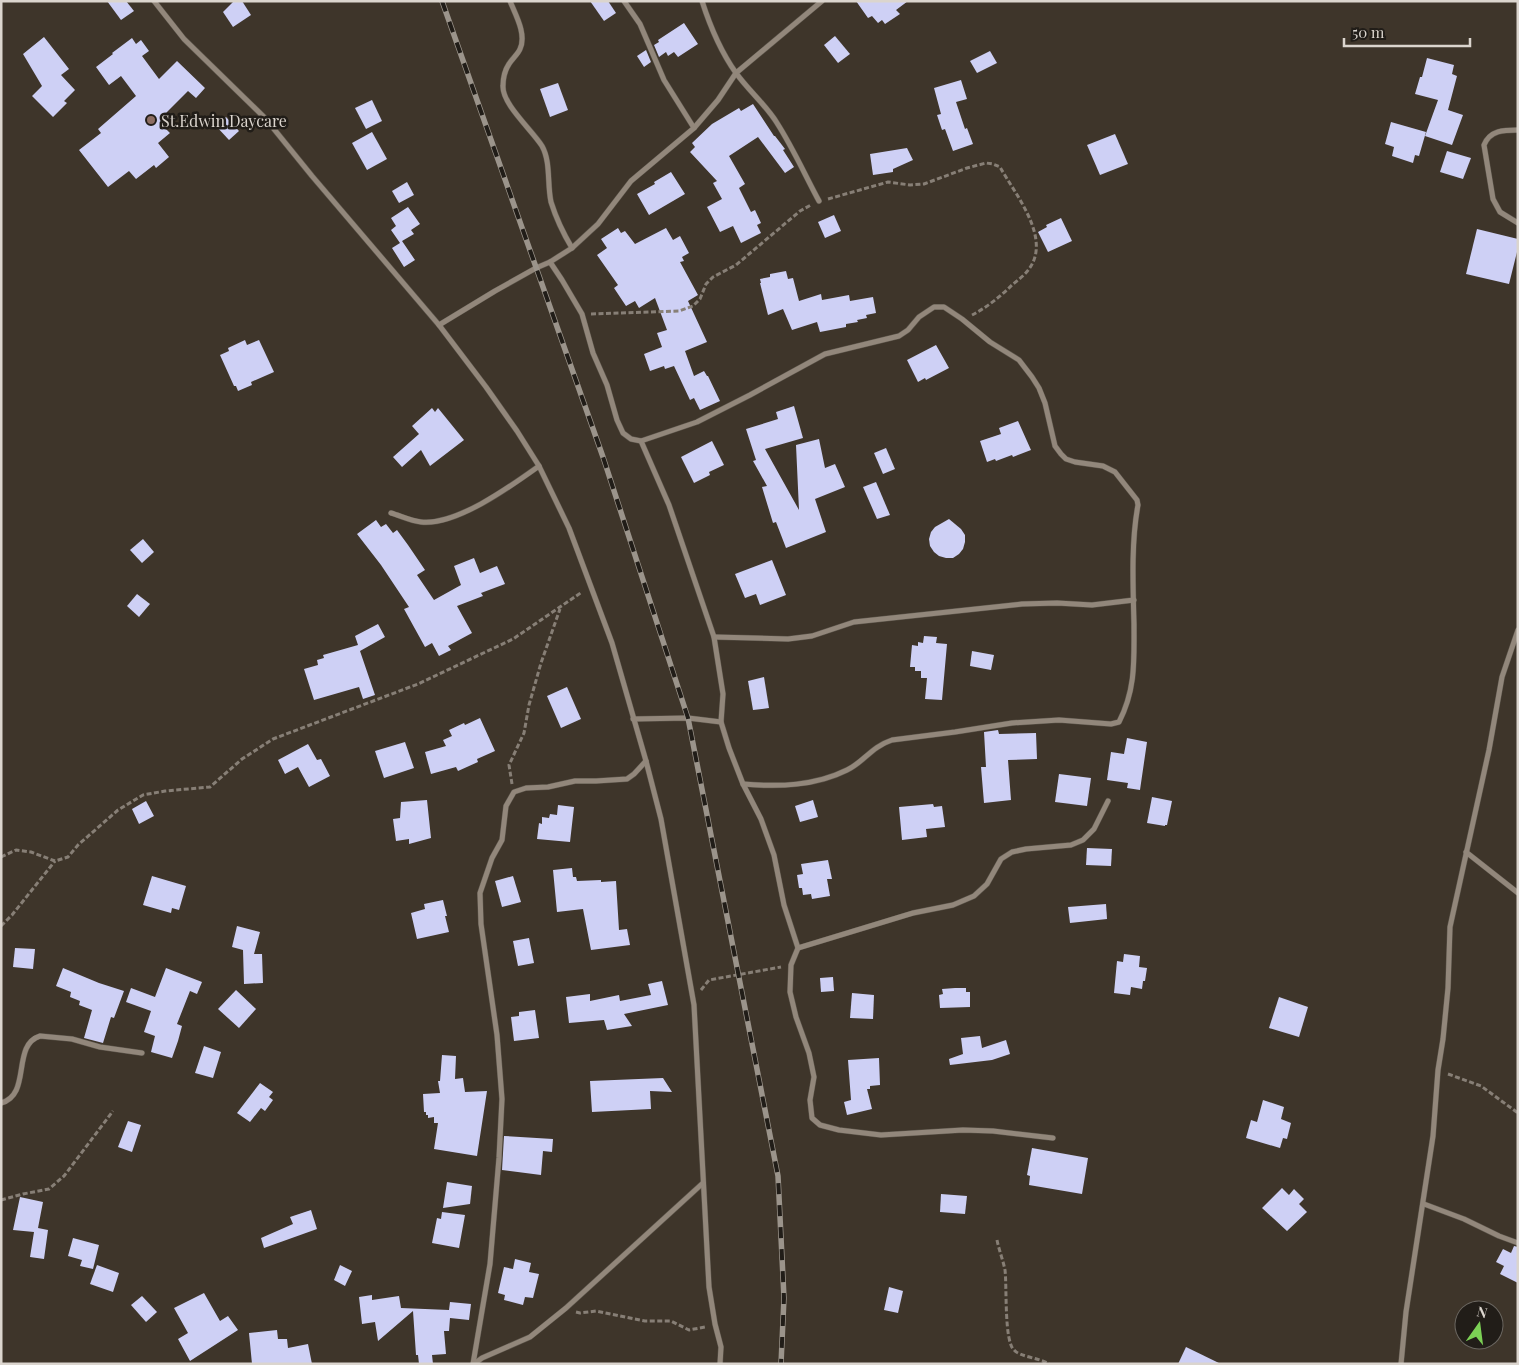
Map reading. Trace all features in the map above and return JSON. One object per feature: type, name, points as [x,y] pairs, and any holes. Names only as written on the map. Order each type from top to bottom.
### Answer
[{"type":"street","points":[[154,1],[184,39],[265,118],[312,176],[440,324],[517,431],[539,466],[569,528],[612,643],[661,819],[693,1000],[709,1287],[721,1347],[720,1364]]},
{"type":"street","points":[[510,1],[522,39],[520,50],[508,64],[502,87],[505,98],[542,147],[546,157],[551,202],[560,228],[572,248]]},
{"type":"street","points":[[624,1],[640,24],[664,80],[694,128]]},
{"type":"street","points":[[702,1],[709,22],[736,73],[763,103],[778,124],[819,201]]},
{"type":"street","points":[[440,324],[572,248],[598,224],[631,181],[694,128],[718,100],[736,73],[822,1]]},
{"type":"street","points":[[1518,130],[1501,130],[1490,136],[1484,145],[1493,199],[1500,212],[1518,223]]},
{"type":"street","points":[[550,262],[582,314],[590,346],[607,385],[617,420],[623,432],[631,438],[641,441],[697,422],[825,354],[899,336],[908,330],[918,317],[934,306],[944,307],[990,342],[1019,360],[1040,388],[1055,446],[1061,454],[1066,459],[1103,466],[1115,472],[1137,500],[1133,564],[1133,679],[1130,696],[1119,722],[1110,724],[1059,720],[1012,723],[902,738],[882,743],[848,770],[813,782],[776,786],[744,784]]},
{"type":"street","points":[[641,441],[669,505],[714,637],[723,694],[721,722],[729,748],[761,819],[774,856],[784,904],[798,948],[791,965],[790,992],[796,1017],[809,1053],[814,1077],[810,1100],[812,1118],[820,1125],[839,1130],[881,1134],[964,1130],[992,1131],[1053,1138]]},
{"type":"street","points":[[391,513],[421,522],[439,521],[489,499],[539,466]]},
{"type":"street","points":[[714,637],[788,639],[812,636],[854,622],[1022,604],[1092,605],[1134,600]]},
{"type":"street","points":[[1401,1364],[1406,1312],[1433,1136],[1438,1070],[1448,988],[1450,928],[1489,750],[1502,676],[1518,630]]},
{"type":"street","points":[[633,719],[688,718],[721,722]]},
{"type":"street","points":[[473,1364],[490,1264],[502,1099],[498,1036],[481,924],[480,893],[492,858],[502,840],[506,806],[514,792],[526,788],[548,787],[575,781],[627,778],[634,774],[646,761]]},
{"type":"street","points":[[798,948],[913,913],[952,905],[974,896],[987,884],[1001,859],[1012,852],[1071,845],[1083,840],[1094,829],[1108,802]]},
{"type":"street","points":[[1466,852],[1518,893]]},
{"type":"street","points":[[1,1103],[12,1095],[17,1086],[27,1045],[35,1037],[72,1040],[100,1047],[142,1053]]},
{"type":"street","points":[[473,1364],[482,1358],[530,1338],[566,1308],[703,1183]]},
{"type":"street","points":[[1424,1204],[1518,1243]]},
{"type":"path","points":[[582,314],[678,312],[694,306],[700,299],[706,284],[713,277],[736,265],[800,211],[819,201],[888,182],[910,185],[924,184],[967,168],[986,163],[993,164],[1000,167],[1029,216],[1037,240],[1036,255],[1029,269],[1006,291],[977,312],[962,319]]},
{"type":"path","points":[[1,926],[55,861],[68,857],[78,845],[118,810],[143,794],[210,787],[242,759],[273,739],[418,684],[513,639],[590,586]]},
{"type":"path","points":[[514,792],[509,765],[524,733],[529,705],[541,663],[560,608]]},
{"type":"path","points":[[1,858],[16,850],[31,852],[55,861]]},
{"type":"path","points":[[693,1000],[709,980],[791,965]]},
{"type":"path","points":[[1438,1070],[1481,1086],[1518,1112]]},
{"type":"path","points":[[1,1200],[49,1189],[64,1176],[113,1111]]},
{"type":"path","points":[[997,1240],[1004,1270],[1008,1312],[1007,1336],[1010,1346],[1015,1352],[1049,1364]]},
{"type":"path","points":[[566,1308],[580,1313],[596,1311],[645,1321],[671,1321],[689,1330],[715,1324]]},
{"type":"building","points":[[107,1],[126,1],[134,11],[121,20]]},
{"type":"building","points":[[234,1],[242,1],[251,15],[233,27],[223,12]]},
{"type":"building","points":[[590,1],[608,1],[616,13],[604,21]]},
{"type":"building","points":[[856,1],[908,1],[896,10],[900,14],[885,24],[882,20],[878,23],[872,16],[868,18]]},
{"type":"building","points":[[684,23],[698,44],[678,57],[674,52],[668,56],[666,52],[659,57],[654,45],[659,42],[658,40]]},
{"type":"building","points":[[835,36],[850,54],[838,63],[824,45]]},
{"type":"building","points":[[44,37],[69,69],[61,75],[75,90],[64,101],[67,103],[53,117],[32,96],[42,86],[23,54]]},
{"type":"building","points":[[132,38],[136,44],[141,40],[149,51],[142,56],[159,79],[177,61],[205,88],[196,98],[188,91],[162,117],[169,125],[165,128],[170,133],[158,143],[169,157],[156,168],[154,165],[136,179],[129,171],[108,187],[79,150],[101,133],[98,129],[136,96],[121,76],[109,85],[96,67]]},
{"type":"building","points":[[646,50],[651,62],[644,67],[637,56]]},
{"type":"building","points":[[990,51],[997,63],[977,73],[970,61]]},
{"type":"building","points":[[1427,58],[1454,65],[1452,74],[1457,76],[1448,110],[1463,115],[1452,145],[1425,136],[1438,100],[1415,94]]},
{"type":"building","points":[[961,80],[967,99],[956,102],[965,129],[967,128],[973,144],[953,151],[945,129],[942,130],[937,115],[941,114],[934,88]]},
{"type":"building","points":[[558,83],[568,110],[550,117],[540,89]]},
{"type":"building","points":[[372,100],[382,121],[366,129],[355,108]]},
{"type":"building","points":[[753,104],[785,149],[783,150],[794,167],[785,173],[758,137],[729,156],[745,184],[739,188],[751,212],[755,210],[761,223],[757,225],[761,233],[741,243],[733,226],[720,232],[707,207],[722,199],[713,183],[717,181],[690,152],[695,147],[692,143],[712,124],[739,108],[741,111]]},
{"type":"building","points":[[226,117],[239,131],[229,140],[216,126]]},
{"type":"building","points":[[1391,122],[1426,132],[1419,156],[1415,155],[1413,163],[1392,156],[1394,147],[1385,144]]},
{"type":"building","points":[[372,132],[387,159],[367,170],[352,143]]},
{"type":"building","points":[[1115,134],[1128,164],[1100,175],[1087,145]]},
{"type":"building","points":[[907,148],[913,160],[893,169],[893,172],[873,175],[870,154]]},
{"type":"building","points":[[1447,151],[1471,158],[1463,179],[1440,172]]},
{"type":"building","points":[[671,172],[685,194],[649,215],[637,194]]},
{"type":"building","points":[[407,182],[414,195],[399,203],[392,191]]},
{"type":"building","points":[[408,207],[420,224],[411,230],[414,234],[402,241],[415,260],[404,267],[392,248],[400,243],[391,230],[396,226],[391,218]]},
{"type":"building","points":[[834,215],[841,231],[825,238],[818,222]]},
{"type":"building","points":[[1061,218],[1072,241],[1048,252],[1038,232],[1047,227],[1046,225]]},
{"type":"building","points":[[618,228],[621,233],[625,231],[635,244],[666,228],[673,240],[680,236],[689,253],[682,257],[684,261],[680,262],[698,295],[688,301],[707,342],[685,351],[694,376],[704,371],[720,401],[700,410],[694,398],[690,400],[674,366],[665,369],[664,366],[650,371],[644,354],[662,347],[657,333],[667,330],[655,298],[639,308],[635,301],[626,306],[614,288],[618,285],[597,255],[607,248],[601,239]]},
{"type":"building","points":[[1477,229],[1518,239],[1518,248],[1509,284],[1466,274]]},
{"type":"building","points":[[786,271],[788,279],[793,278],[799,301],[821,294],[822,300],[849,295],[850,301],[873,297],[876,313],[866,315],[867,318],[857,320],[858,322],[846,324],[846,327],[820,332],[817,322],[792,330],[783,309],[768,315],[760,283],[760,279],[770,277],[770,274]]},
{"type":"building","points":[[245,340],[247,345],[259,340],[274,372],[251,382],[252,385],[238,391],[220,355],[229,351],[228,348]]},
{"type":"building","points":[[936,345],[949,368],[918,382],[907,360]]},
{"type":"building","points":[[794,406],[803,438],[765,449],[799,510],[796,445],[819,439],[825,468],[835,464],[845,487],[815,499],[826,532],[786,548],[776,522],[773,523],[762,487],[767,486],[753,461],[756,460],[746,429],[778,419],[776,412]]},
{"type":"building","points":[[432,408],[435,412],[438,408],[464,440],[430,466],[421,450],[402,467],[393,457],[419,434],[412,426]]},
{"type":"building","points":[[1018,421],[1031,450],[1013,457],[1012,455],[987,462],[980,441],[1001,434],[999,428]]},
{"type":"building","points":[[712,441],[724,465],[709,472],[710,475],[694,483],[681,457]]},
{"type":"building","points":[[886,448],[895,469],[883,474],[874,453]]},
{"type":"building","points":[[876,482],[890,515],[877,519],[863,487]]},
{"type":"building","points":[[949,519],[965,535],[963,549],[953,558],[939,556],[930,546],[929,539],[935,527]]},
{"type":"building","points":[[376,520],[381,527],[386,524],[393,533],[397,530],[408,545],[425,570],[417,575],[434,600],[461,585],[454,566],[474,558],[480,573],[497,566],[505,584],[481,593],[483,596],[457,606],[472,633],[448,646],[451,650],[439,656],[432,643],[425,647],[404,609],[409,607],[381,565],[357,534]]},
{"type":"building","points":[[143,539],[154,552],[142,563],[130,550]]},
{"type":"building","points":[[772,560],[786,595],[760,605],[756,594],[745,598],[735,574]]},
{"type":"building","points":[[137,594],[150,604],[139,617],[127,606]]},
{"type":"building","points":[[378,624],[385,637],[360,651],[375,695],[363,699],[359,687],[314,700],[304,669],[318,665],[317,660],[324,658],[323,655],[358,645],[355,636]]},
{"type":"building","points":[[924,636],[937,637],[936,643],[947,644],[942,700],[925,699],[927,678],[921,678],[921,671],[915,671],[915,667],[910,667],[912,645],[918,646],[918,642],[923,643]]},
{"type":"building","points":[[972,651],[994,655],[991,670],[970,666]]},
{"type":"building","points":[[764,677],[769,708],[753,710],[748,681]]},
{"type":"building","points":[[567,687],[581,719],[561,728],[547,696]]},
{"type":"building","points":[[480,718],[495,751],[477,759],[478,762],[458,771],[456,767],[431,774],[425,752],[446,746],[443,740],[452,736],[449,730]]},
{"type":"building","points":[[998,730],[999,734],[1036,733],[1037,759],[1008,760],[1011,800],[984,803],[981,767],[986,767],[984,732]]},
{"type":"building","points":[[1127,738],[1147,742],[1140,790],[1127,788],[1128,783],[1107,780],[1111,752],[1124,754]]},
{"type":"building","points":[[405,742],[414,768],[384,778],[375,751]]},
{"type":"building","points":[[308,744],[317,760],[321,759],[330,776],[309,787],[298,767],[285,774],[278,760]]},
{"type":"building","points":[[1059,774],[1091,778],[1087,806],[1055,802]]},
{"type":"building","points":[[1152,797],[1172,801],[1167,825],[1165,826],[1147,823]]},
{"type":"building","points":[[427,800],[431,838],[409,844],[409,839],[396,841],[393,819],[400,818],[401,802]]},
{"type":"building","points":[[813,800],[818,817],[800,822],[795,806]]},
{"type":"building","points":[[146,801],[154,816],[139,824],[132,809]]},
{"type":"building","points":[[933,804],[934,807],[942,806],[945,827],[926,829],[927,837],[902,840],[899,807]]},
{"type":"building","points":[[558,805],[574,807],[570,842],[537,839],[539,823],[542,824],[542,817],[549,818],[550,814],[557,815]]},
{"type":"building","points":[[1087,848],[1112,849],[1111,866],[1086,865]]},
{"type":"building","points":[[828,860],[832,879],[827,879],[830,896],[812,899],[811,894],[803,895],[802,888],[799,888],[797,875],[803,874],[801,864]]},
{"type":"building","points":[[572,868],[573,877],[576,877],[577,881],[616,881],[619,930],[627,929],[630,945],[591,950],[583,909],[557,912],[553,870]]},
{"type":"building","points":[[152,876],[186,886],[179,910],[172,908],[171,913],[143,905]]},
{"type":"building","points":[[513,876],[521,902],[502,907],[495,881]]},
{"type":"building","points":[[443,900],[449,932],[417,939],[411,913],[425,909],[424,904]]},
{"type":"building","points":[[1106,904],[1107,919],[1070,923],[1068,907]]},
{"type":"building","points":[[237,926],[260,932],[254,954],[262,954],[263,983],[244,984],[243,950],[232,947]]},
{"type":"building","points":[[529,938],[534,963],[518,966],[513,941]]},
{"type":"building","points":[[15,948],[35,949],[33,969],[13,967]]},
{"type":"building","points":[[1124,954],[1140,956],[1139,967],[1147,968],[1142,989],[1131,987],[1130,995],[1114,993],[1117,961],[1123,962]]},
{"type":"building","points":[[63,968],[124,991],[114,1018],[111,1017],[103,1043],[84,1038],[92,1010],[79,1005],[80,1001],[70,997],[71,992],[56,986]]},
{"type":"building","points":[[166,968],[202,982],[197,994],[190,991],[177,1024],[182,1026],[172,1058],[151,1052],[155,1036],[144,1032],[151,1011],[126,1002],[131,988],[155,997]]},
{"type":"building","points":[[833,977],[834,991],[821,992],[820,978]]},
{"type":"building","points":[[662,981],[668,1005],[624,1014],[632,1026],[607,1030],[604,1020],[569,1023],[566,997],[590,994],[590,1001],[619,995],[620,1001],[651,995],[648,984]]},
{"type":"building","points":[[966,988],[966,992],[970,992],[970,1007],[940,1008],[939,995],[943,994],[942,989]]},
{"type":"building","points":[[236,990],[256,1009],[239,1028],[218,1009]]},
{"type":"building","points":[[852,993],[874,995],[873,1019],[850,1018]]},
{"type":"building","points":[[1279,997],[1308,1007],[1299,1037],[1269,1028]]},
{"type":"building","points":[[535,1010],[539,1038],[514,1041],[511,1017],[519,1016],[519,1012]]},
{"type":"building","points":[[980,1036],[982,1048],[1006,1040],[1010,1054],[992,1060],[950,1065],[949,1059],[963,1054],[961,1038]]},
{"type":"building","points":[[204,1046],[221,1052],[213,1078],[195,1073]]},
{"type":"building","points":[[442,1055],[456,1056],[455,1079],[463,1078],[465,1092],[487,1091],[477,1156],[434,1149],[438,1123],[434,1123],[434,1117],[428,1118],[426,1112],[424,1112],[423,1094],[440,1093],[438,1081],[440,1081]]},
{"type":"building","points":[[879,1058],[880,1085],[870,1086],[870,1089],[867,1089],[872,1109],[847,1115],[844,1102],[851,1100],[848,1060]]},
{"type":"building","points":[[663,1078],[672,1092],[650,1091],[651,1109],[592,1112],[590,1081]]},
{"type":"building","points":[[260,1083],[273,1092],[269,1097],[273,1100],[265,1111],[261,1108],[250,1122],[237,1113]]},
{"type":"building","points":[[1263,1100],[1284,1107],[1281,1119],[1291,1123],[1287,1139],[1283,1138],[1280,1148],[1246,1138],[1251,1120],[1257,1122]]},
{"type":"building","points":[[128,1121],[141,1125],[132,1152],[118,1147]]},
{"type":"building","points":[[504,1136],[553,1139],[552,1152],[543,1151],[541,1175],[502,1170]]},
{"type":"building","points":[[1032,1148],[1088,1158],[1082,1194],[1029,1185],[1030,1176],[1027,1175]]},
{"type":"building","points":[[447,1182],[472,1186],[470,1204],[443,1208]]},
{"type":"building","points":[[1282,1188],[1289,1195],[1294,1189],[1304,1199],[1299,1204],[1307,1212],[1287,1231],[1262,1208]]},
{"type":"building","points":[[941,1194],[967,1196],[965,1214],[940,1212]]},
{"type":"building","points":[[20,1197],[43,1202],[38,1228],[48,1230],[44,1259],[30,1257],[34,1232],[13,1230]]},
{"type":"building","points":[[311,1210],[317,1229],[264,1248],[261,1238],[293,1224],[290,1217]]},
{"type":"building","points":[[442,1212],[465,1215],[459,1248],[432,1243],[437,1218],[441,1219]]},
{"type":"building","points":[[73,1238],[99,1245],[93,1269],[80,1266],[82,1260],[68,1256]]},
{"type":"building","points":[[1514,1246],[1518,1247],[1518,1283],[1500,1274],[1504,1266],[1496,1262],[1503,1249],[1511,1253]]},
{"type":"building","points":[[515,1259],[531,1263],[529,1272],[539,1274],[533,1298],[525,1297],[523,1305],[504,1300],[505,1295],[498,1293],[504,1267],[513,1269]]},
{"type":"building","points":[[97,1265],[119,1273],[113,1292],[90,1284]]},
{"type":"building","points":[[340,1265],[352,1271],[345,1286],[334,1280]]},
{"type":"building","points":[[889,1287],[903,1291],[898,1313],[884,1310]]},
{"type":"building","points":[[204,1293],[220,1321],[228,1316],[238,1330],[190,1361],[178,1339],[188,1333],[174,1308]]},
{"type":"building","points":[[372,1295],[372,1300],[399,1296],[401,1308],[449,1310],[450,1302],[471,1304],[469,1320],[450,1318],[449,1331],[444,1331],[446,1354],[432,1355],[433,1364],[419,1364],[418,1355],[416,1355],[413,1311],[378,1341],[375,1322],[362,1324],[359,1297]]},
{"type":"building","points":[[142,1296],[157,1312],[146,1322],[131,1305]]},
{"type":"building","points":[[277,1330],[278,1339],[287,1339],[288,1348],[308,1344],[312,1364],[252,1364],[249,1333]]},
{"type":"building","points":[[1186,1347],[1221,1364],[1178,1364]]},
{"type":"railway","points":[[442,1],[603,457],[688,718],[778,1176],[784,1298],[781,1364]]},
{"type":"place","name":"St.Edwin Daycare","points":[[151,120]]}]
